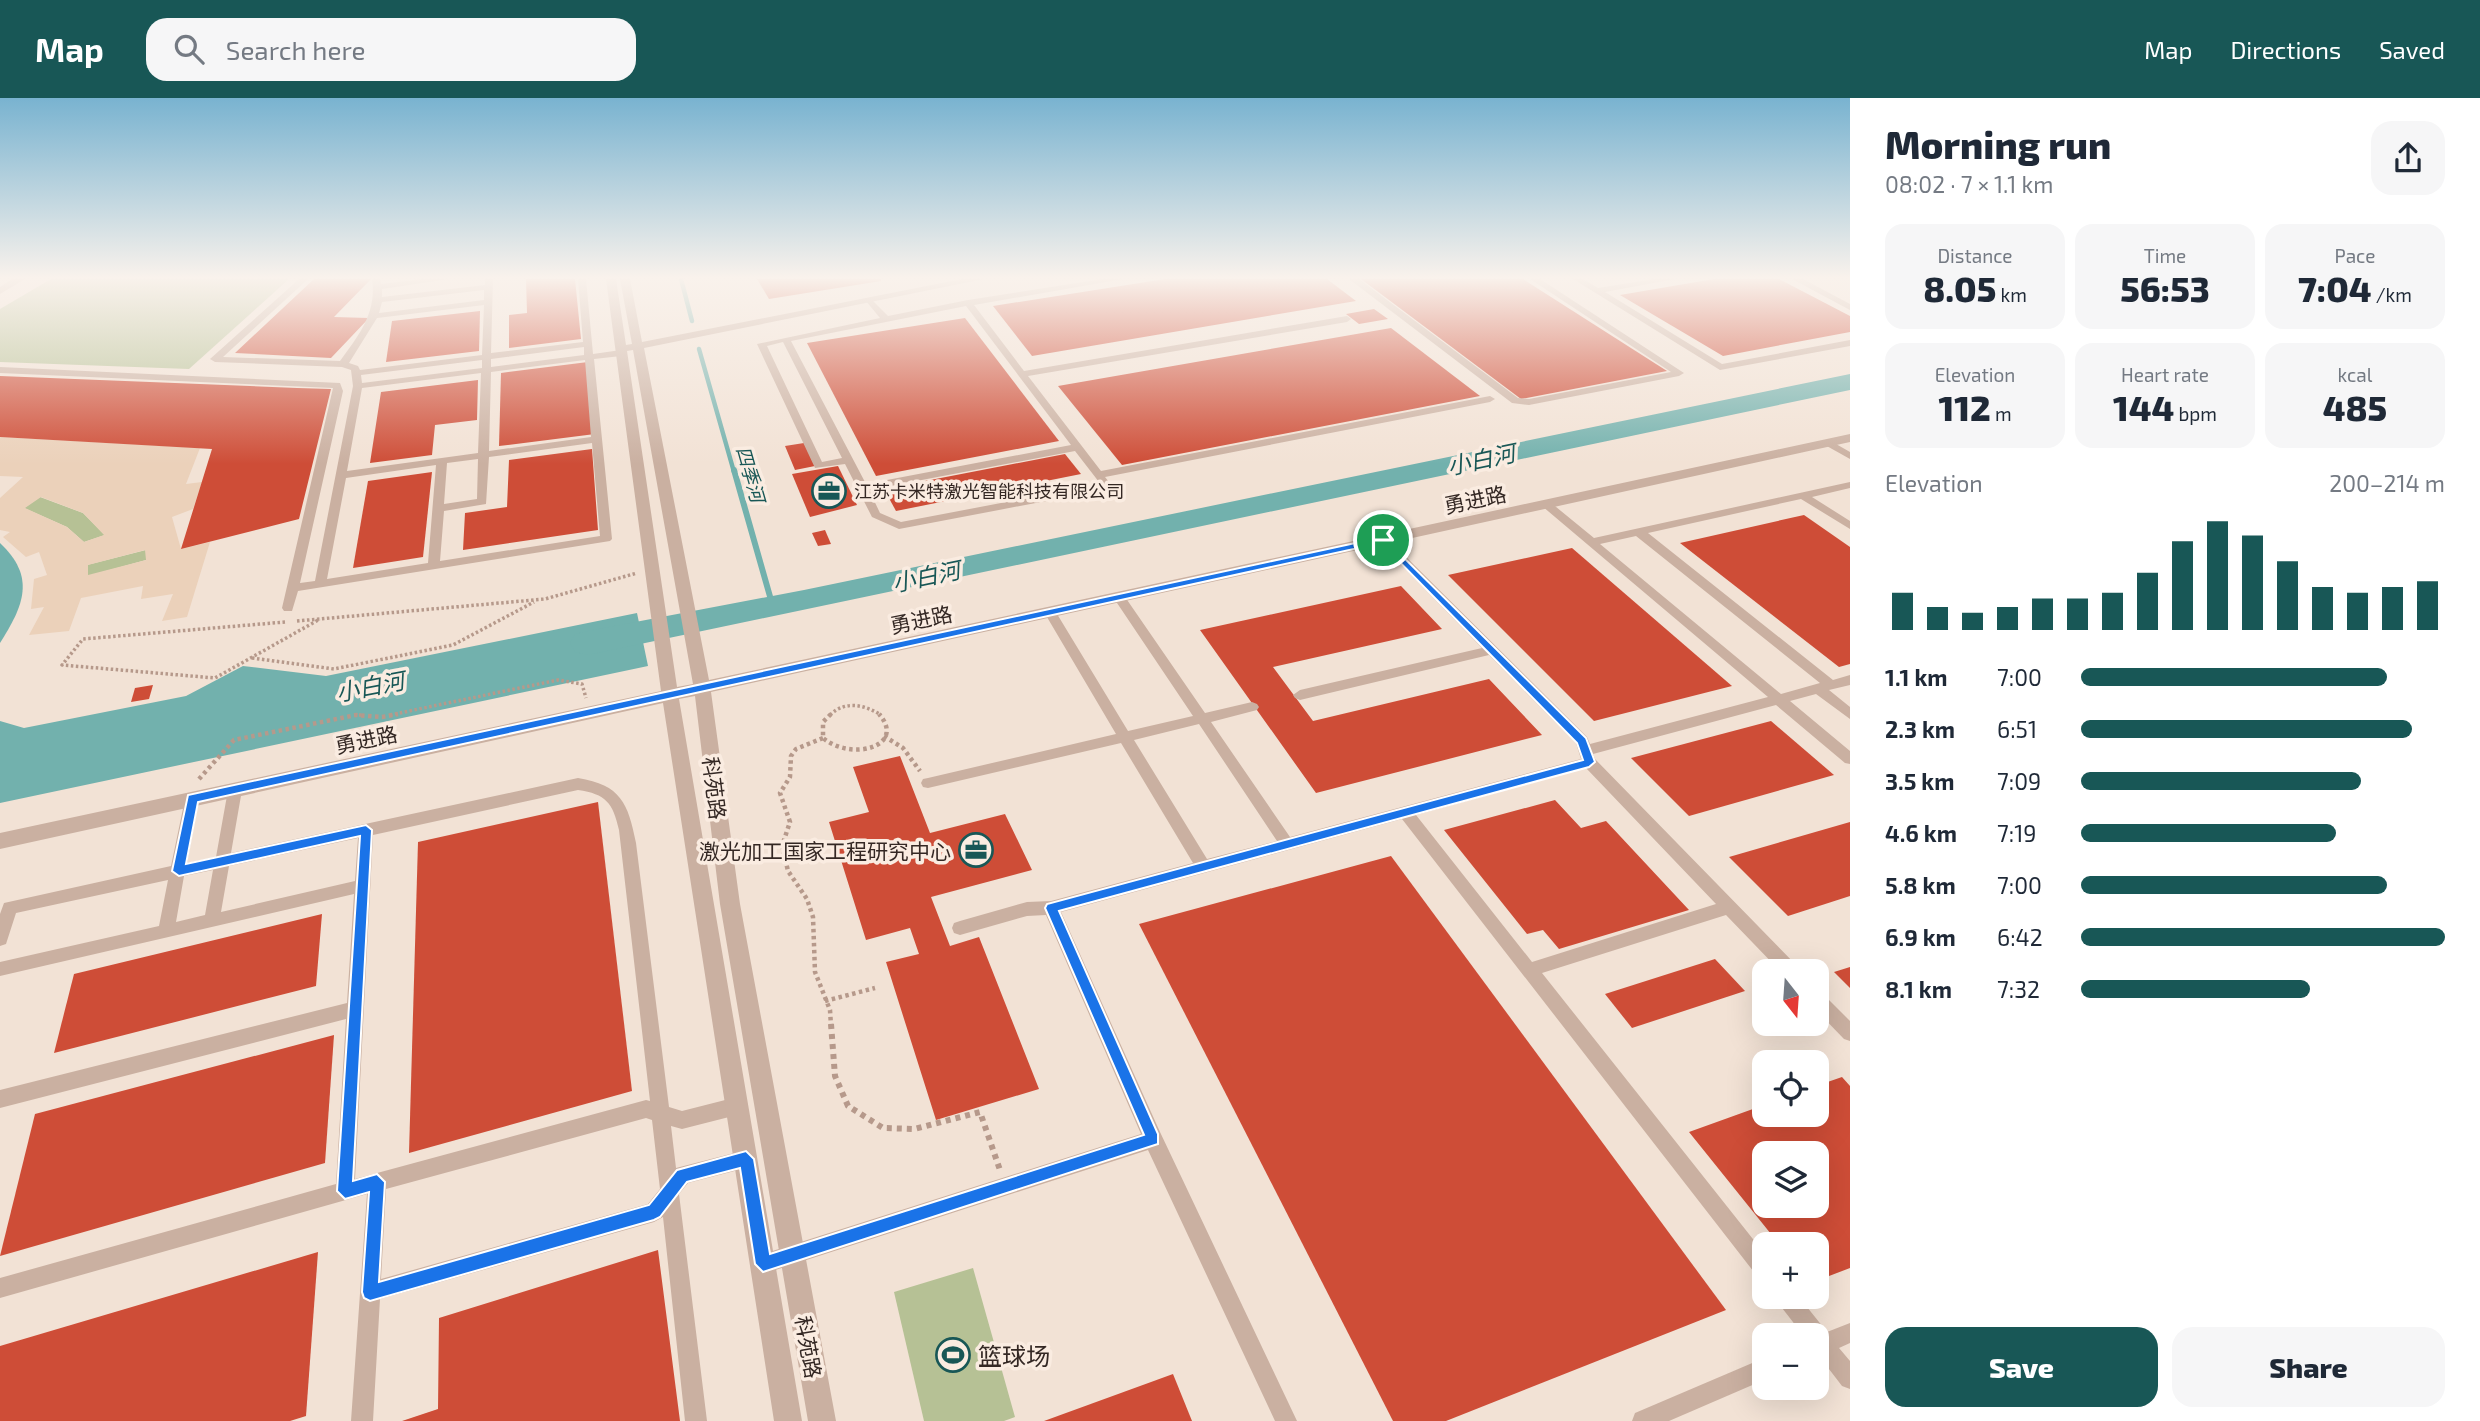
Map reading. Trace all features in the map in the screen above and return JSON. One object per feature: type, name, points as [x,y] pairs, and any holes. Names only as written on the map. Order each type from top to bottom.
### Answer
[{"type":"street","name":"科苑路","points":[[620,341],[668,684],[788,1421]]},
{"type":"street","name":"科苑路","points":[[636,341],[699,666],[730,904],[822,1421]]},
{"type":"street","points":[[621,351],[669,341]]},
{"type":"street","name":"勇进路","points":[[0,841],[235,790],[668,684],[702,688],[1850,438]]},
{"type":"lane","points":[[235,341],[215,359],[343,365],[355,368],[357,380],[320,584]]},
{"type":"lane","points":[[343,365],[358,341]]},
{"type":"lane","points":[[439,508],[482,502],[487,341]]},
{"type":"lane","points":[[293,588],[606,539],[588,341]]},
{"type":"lane","points":[[778,341],[762,344],[819,466],[848,460]]},
{"type":"lane","points":[[787,341],[876,514],[899,526],[1100,488],[1104,482],[997,341]]},
{"type":"lane","points":[[1022,374],[1218,341]]},
{"type":"lane","points":[[1434,341],[1514,401],[1529,402],[1679,373],[1629,341]]},
{"type":"lane","points":[[1678,341],[1720,367],[1850,343]]},
{"type":"lane","points":[[357,380],[486,370],[589,351]]},
{"type":"lane","points":[[357,380],[486,357],[621,351]]},
{"type":"lane","points":[[0,370],[337,386],[288,608]]},
{"type":"lane","points":[[1098,475],[1490,399]]},
{"type":"lane","points":[[341,475],[597,439]]},
{"type":"lane","points":[[1829,443],[1850,456]]},
{"type":"lane","points":[[862,488],[1077,447]]},
{"type":"lane","points":[[435,566],[442,460]]},
{"type":"lane","points":[[1592,542],[1850,485]]},
{"type":"lane","points":[[1804,496],[1850,526]]},
{"type":"lane","points":[[1546,505],[1850,759]]},
{"type":"lane","points":[[1639,532],[1825,686],[1850,714]]},
{"type":"lane","points":[[1383,540],[1582,741],[1587,757],[1779,959]]},
{"type":"lane","points":[[1119,597],[1287,844]]},
{"type":"lane","points":[[1050,612],[1203,867]]},
{"type":"lane","points":[[1300,695],[1492,650]]},
{"type":"lane","points":[[960,928],[1027,909],[1051,908],[1405,812],[1778,699],[1850,680]]},
{"type":"lane","points":[[928,783],[1252,707]]},
{"type":"lane","points":[[0,939],[5,909],[578,784],[607,791],[618,801],[629,843],[696,1421]]},
{"type":"lane","points":[[212,920],[235,790]]},
{"type":"lane","points":[[166,931],[192,799]]},
{"type":"lane","points":[[1405,812],[1752,1254]]},
{"type":"lane","points":[[345,1191],[366,830]]},
{"type":"lane","points":[[0,969],[363,886]]},
{"type":"lane","points":[[1529,970],[1729,907]]},
{"type":"lane","points":[[1051,908],[1153,1139],[1286,1421]]},
{"type":"lane","points":[[0,1099],[355,1009]]},
{"type":"lane","points":[[1829,1011],[1850,1033]]},
{"type":"lane","points":[[0,1288],[646,1109],[682,1120],[737,1106]]},
{"type":"lane","points":[[763,1264],[1153,1139]]},
{"type":"lane","points":[[370,1292],[654,1212],[682,1175],[746,1159]]},
{"type":"lane","points":[[362,1421],[377,1182]]},
{"type":"lane","points":[[1829,1338],[1850,1333]]},
{"type":"lane","points":[[1829,1353],[1850,1378]]},
{"type":"lane","points":[[1643,1421],[1752,1374]]},
{"type":"path","points":[[320,619],[215,678],[62,665],[83,639],[538,600],[652,569]]},
{"type":"path","points":[[251,658],[334,669],[453,645],[538,600]]},
{"type":"path","points":[[212,764],[234,740],[356,715],[382,717],[558,680],[582,684]]},
{"type":"path","points":[[855,705],[865,706],[881,715],[885,721],[884,736],[870,749],[848,753],[838,750],[823,738],[821,731],[828,716],[835,710],[855,705]]},
{"type":"path","points":[[884,736],[903,748],[928,783]]},
{"type":"path","points":[[823,738],[796,749],[791,756],[790,777],[780,793],[790,822],[782,846],[788,871],[807,899],[813,917],[815,972],[824,1001],[830,1010],[835,1076],[848,1106],[883,1128],[921,1127],[980,1112],[1005,1187]]},
{"type":"path","points":[[824,1001],[875,988]]},
{"type":"green space","points":[[0,341],[220,341],[189,369],[0,362]]},
{"type":"green space","points":[[40,497],[83,513],[105,535],[84,542],[67,527],[24,508]]},
{"type":"green space","points":[[146,550],[146,560],[88,576],[87,565]]},
{"type":"green space","name":"篮球场","points":[[973,1268],[1015,1417],[1004,1421],[924,1421],[894,1292]]},
{"type":"shaded area","points":[[0,437],[200,448],[186,484],[202,482],[193,509],[172,517],[181,549],[210,542],[187,617],[162,621],[173,594],[141,599],[143,586],[81,598],[69,631],[29,635],[44,607],[31,609],[34,579],[47,575],[39,552],[26,557],[3,537],[10,532],[0,530],[0,498],[23,477],[0,476]],"holes":[[[41,497],[83,513],[104,535],[84,542],[67,527],[25,508]],[[145,550],[146,560],[88,575],[88,565]]]},
{"type":"water","points":[[0,543],[19,568],[22,592],[15,616],[0,643]]},
{"type":"water","points":[[637,613],[648,666],[0,803],[0,721],[24,728],[186,696],[243,666],[326,676]]},
{"type":"building","points":[[248,341],[347,341],[331,358],[235,353]]},
{"type":"building","points":[[389,341],[479,341],[479,351],[386,362]]},
{"type":"building","points":[[509,341],[567,341],[509,348]]},
{"type":"building","points":[[982,341],[1059,441],[876,476],[807,343]]},
{"type":"building","points":[[1020,341],[1122,341],[1032,356]]},
{"type":"building","points":[[1318,341],[1408,341],[1480,396],[1122,465],[1058,386]]},
{"type":"building","points":[[1443,341],[1620,341],[1667,371],[1521,399]]},
{"type":"building","points":[[1697,341],[1804,341],[1723,356]]},
{"type":"building","points":[[588,362],[595,434],[499,446],[501,373]]},
{"type":"building","points":[[0,376],[331,389],[299,519],[181,549],[212,449],[0,437]]},
{"type":"building","points":[[478,380],[477,420],[435,425],[432,455],[370,463],[381,392]]},
{"type":"building","points":[[804,443],[815,466],[795,470],[785,446]]},
{"type":"building","points":[[592,449],[598,530],[463,550],[465,513],[507,507],[509,460]]},
{"type":"building","points":[[1065,454],[1081,474],[896,511],[884,489]]},
{"type":"building","points":[[838,466],[857,505],[810,517],[792,474]]},
{"type":"building","points":[[432,472],[423,557],[353,568],[368,481]]},
{"type":"building","points":[[1804,515],[1850,547],[1850,664],[1839,667],[1680,543]]},
{"type":"building","points":[[825,530],[831,544],[818,546],[812,533]]},
{"type":"building","points":[[1572,548],[1732,686],[1594,721],[1448,575]]},
{"type":"building","points":[[1401,586],[1442,629],[1273,667],[1313,721],[1489,679],[1542,735],[1316,793],[1200,630]]},
{"type":"building","points":[[153,685],[149,699],[131,702],[135,688]]},
{"type":"building","points":[[1771,721],[1834,775],[1689,816],[1631,758]]},
{"type":"building","points":[[900,756],[930,833],[1005,814],[1032,870],[931,897],[950,946],[979,937],[1039,1089],[936,1120],[886,962],[919,954],[910,928],[866,940],[829,822],[869,812],[853,767]]},
{"type":"building","points":[[1555,800],[1581,828],[1606,821],[1689,910],[1559,949],[1543,930],[1527,934],[1444,830]]},
{"type":"building","points":[[598,802],[632,1091],[409,1153],[418,842]]},
{"type":"building","points":[[1850,822],[1850,896],[1788,916],[1729,857]]},
{"type":"building","points":[[1391,856],[1726,1310],[1446,1421],[1393,1421],[1139,924]]},
{"type":"building","points":[[322,914],[316,986],[54,1053],[74,974]]},
{"type":"building","points":[[1715,959],[1745,991],[1632,1028],[1605,994]]},
{"type":"building","points":[[1850,967],[1850,988],[1834,972]]},
{"type":"building","points":[[334,1035],[325,1163],[0,1256],[35,1114]]},
{"type":"building","points":[[1842,1077],[1850,1086],[1850,1268],[1829,1276],[1829,1232],[1769,1232],[1758,1218],[1829,1218],[1829,1141],[1752,1141],[1752,1210],[1689,1132],[1752,1109],[1752,1127],[1829,1127],[1829,1082]]},
{"type":"building","points":[[658,1250],[680,1421],[402,1421],[438,1409],[439,1318]]},
{"type":"building","points":[[318,1252],[306,1416],[290,1421],[0,1421],[0,1346]]},
{"type":"building","points":[[1173,1374],[1192,1421],[1044,1421]]},
{"type":"waterway","name":"四季河","points":[[699,349],[734,472]]},
{"type":"waterway","name":"小白河","points":[[588,643],[804,601],[1850,382]]},
{"type":"waterway","name":"四季河","points":[[734,470],[773,607]]},
{"type":"place","name":"江苏卡米特激光智能科技有限公司","points":[[829,491]]},
{"type":"place","name":"激光加工国家工程研究中心","points":[[976,850]]},
{"type":"place","name":"篮球场","points":[[953,1355]]},
{"type":"route","points":[[1383,540],[1582,741],[1589,762],[1051,908],[1153,1139],[763,1264],[746,1159],[682,1175],[654,1212],[370,1292],[377,1182],[345,1191],[366,830],[179,871],[192,799],[1383,540]]}]
